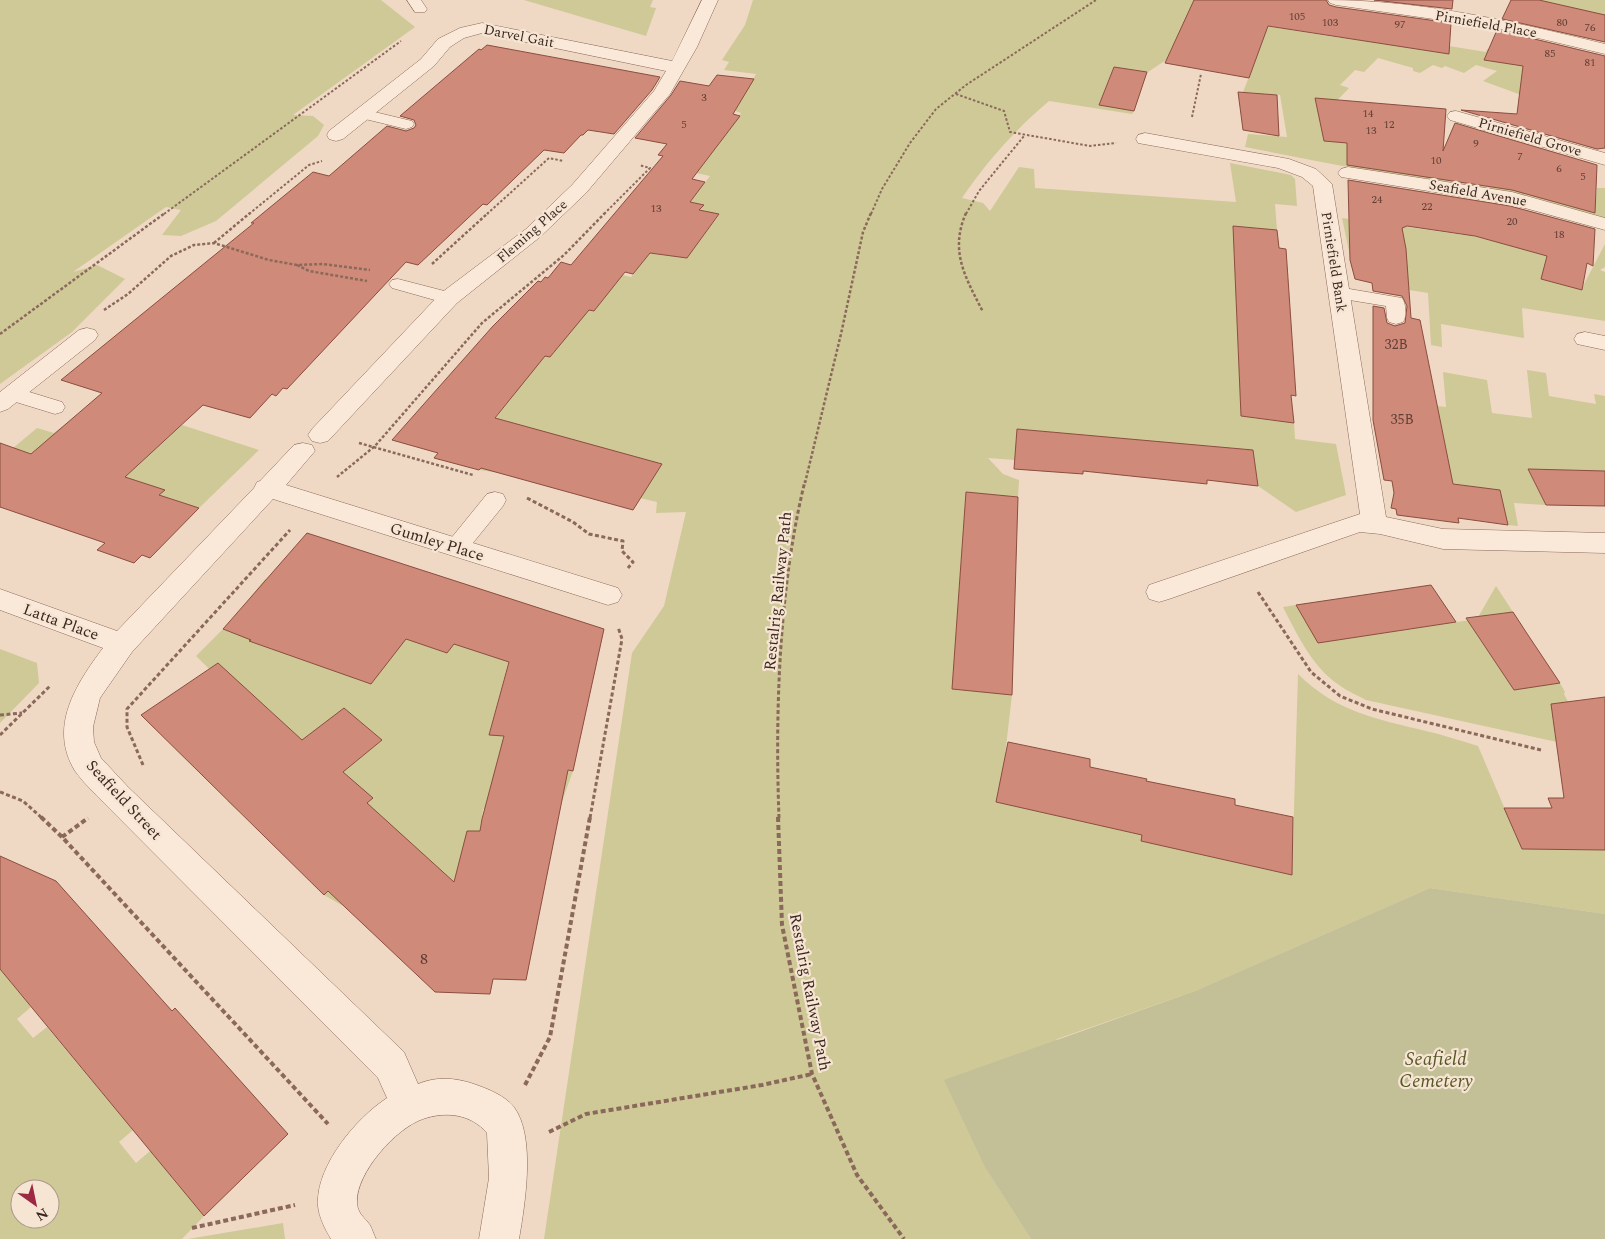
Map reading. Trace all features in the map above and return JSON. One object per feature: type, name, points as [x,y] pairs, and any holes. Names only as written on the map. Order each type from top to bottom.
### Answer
[{"type":"street","name":"Fleming Place","points":[[312,443],[442,296],[533,232],[579,190],[598,169],[651,106],[678,67],[704,19],[710,0]]},
{"type":"street","name":"Pirniefield Place","points":[[1336,0],[1472,20],[1605,49]]},
{"type":"street","points":[[1472,20],[1474,0]]},
{"type":"street","name":"Darvel Gait","points":[[336,135],[428,62],[434,51],[456,35],[474,29],[482,28],[678,67]]},
{"type":"street","name":"Pirniefield Grove","points":[[1456,116],[1605,159]]},
{"type":"street","name":"Pirniefield Bank","points":[[1145,139],[1296,166],[1317,178],[1322,184],[1374,523]]},
{"type":"street","name":"Seafield Avenue","points":[[1348,173],[1512,198],[1605,224]]},
{"type":"street","points":[[7,399],[87,335]]},
{"type":"street","name":"Seafield Street","points":[[312,443],[266,488],[122,644],[96,676],[82,707],[77,730],[84,759],[117,796],[391,1065],[410,1106]]},
{"type":"street","name":"Gumley Place","points":[[266,488],[608,595]]},
{"type":"street","points":[[1159,592],[1359,523],[1374,523],[1421,536],[1443,539],[1605,543]]},
{"type":"street","name":"Latta Place","points":[[0,599],[122,644]]},
{"type":"street","points":[[356,1239],[339,1215],[337,1195],[342,1178],[355,1154],[380,1124],[410,1106],[440,1097],[471,1100],[489,1109],[506,1139],[507,1197],[499,1239]]},
{"type":"lane","points":[[362,114],[406,124]]},
{"type":"lane","points":[[398,284],[442,296]]},
{"type":"lane","points":[[1338,292],[1395,302],[1396,318]]},
{"type":"lane","points":[[7,399],[55,407]]},
{"type":"lane","points":[[456,548],[495,500]]},
{"type":"path","name":"Restalrig Railway Path","points":[[904,1239],[857,1175],[812,1074],[782,925],[778,803],[781,681],[786,604],[795,522],[839,343],[863,232],[882,189],[910,143],[936,109],[955,94],[1096,0]]},
{"type":"path","points":[[0,334],[421,26],[426,18],[417,4]]},
{"type":"path","points":[[1188,146],[1186,128],[1190,125],[1201,74]]},
{"type":"path","points":[[955,94],[1004,110],[1010,132],[1024,136],[1090,146],[1145,139]]},
{"type":"path","points":[[214,243],[309,165],[326,160],[352,138],[362,114]]},
{"type":"path","points":[[983,312],[961,263],[958,246],[960,222],[972,201],[1024,136]]},
{"type":"path","points":[[442,296],[456,278],[428,268],[549,158],[598,169]]},
{"type":"path","points":[[87,335],[98,314],[128,294],[171,256],[194,245],[214,243],[268,260],[297,265],[354,266],[403,279],[392,289],[344,276],[309,271],[297,265]]},
{"type":"path","points":[[312,443],[375,446],[480,478]]},
{"type":"path","points":[[506,1139],[550,1037],[622,639],[617,625],[609,612],[608,595],[633,562],[622,550],[623,541],[589,534],[573,522],[524,497]]},
{"type":"path","points":[[1240,564],[1311,672],[1340,696],[1372,709],[1541,750]]},
{"type":"path","points":[[0,715],[22,713]]},
{"type":"path","points":[[0,792],[23,801],[62,836],[355,1154]]},
{"type":"path","points":[[506,1139],[586,1114],[762,1086],[812,1074]]},
{"type":"path","points":[[192,1228],[337,1195]]},
{"type":"shaded area","points":[[0,0],[381,0],[415,27],[293,115],[313,116],[324,125],[318,136],[216,221],[181,236],[162,235],[181,210],[166,207],[73,272],[97,265],[125,279],[72,332],[0,384]]},
{"type":"shaded area","points":[[524,0],[653,0],[650,7],[656,8],[646,36]]},
{"type":"shaded area","points":[[753,0],[1203,0],[1242,22],[1341,38],[1343,29],[1486,52],[1487,49],[1605,81],[1593,137],[1599,150],[1546,135],[1555,114],[1554,107],[1483,81],[1497,71],[1476,65],[1464,73],[1445,66],[1442,68],[1433,65],[1420,73],[1413,71],[1413,68],[1378,58],[1364,72],[1355,70],[1340,85],[1349,88],[1327,111],[1330,124],[1506,170],[1596,198],[1597,188],[1605,188],[1605,218],[1494,189],[1337,165],[1245,147],[1248,134],[1287,137],[1280,95],[1243,92],[1255,62],[1172,47],[1166,60],[1148,72],[1114,67],[1099,104],[1134,111],[1132,114],[1049,101],[1002,146],[962,198],[983,203],[990,211],[1019,167],[1034,169],[1035,188],[1236,202],[1230,163],[1291,175],[1295,179],[1297,206],[1275,204],[1277,230],[1233,226],[1241,416],[1294,423],[1295,439],[1336,444],[1346,495],[1296,512],[1258,486],[1253,450],[1017,429],[1015,460],[988,458],[1003,474],[1019,480],[1018,497],[966,492],[952,688],[1012,695],[997,802],[1142,835],[1142,841],[1292,875],[1298,674],[1312,687],[1342,706],[1374,718],[1478,746],[1522,849],[1605,850],[1605,914],[1430,888],[1195,991],[1057,1039],[986,1169],[1031,1239],[544,1239],[632,653],[664,606],[686,512],[656,513],[657,502],[640,498],[661,464],[533,430],[500,473],[479,470],[483,465],[495,419],[511,399],[539,355],[550,357],[563,341],[582,308],[594,311],[606,296],[606,271],[631,277],[650,253],[687,258],[719,215],[699,210],[703,205],[690,202],[710,176],[696,173],[741,113],[735,111],[756,74],[724,70],[729,62],[722,60],[745,25]]},
{"type":"shaded area","points":[[1539,0],[1605,0],[1605,17]]},
{"type":"shaded area","points":[[1342,218],[1466,234],[1547,255],[1541,279],[1581,290],[1605,244],[1605,267],[1600,270],[1605,272],[1605,321],[1522,308],[1524,338],[1441,324],[1442,347],[1431,345],[1428,293],[1409,290],[1399,279],[1353,270]]},
{"type":"shaded area","points":[[251,269],[287,280],[294,274],[326,280],[308,297],[300,296],[283,311],[291,314],[259,345],[250,343],[229,363],[201,356],[141,412],[155,417],[137,433],[164,441],[182,425],[259,450],[199,508],[159,495],[164,490],[148,485],[142,490],[67,465],[73,460],[58,455],[52,460],[13,448],[37,428],[54,433],[74,417],[106,427],[124,411],[92,401],[145,359],[153,361],[165,350],[159,347],[203,310],[209,312],[221,302],[215,300]]},
{"type":"shaded area","points":[[1527,370],[1546,373],[1549,396],[1596,404],[1594,394],[1605,396],[1605,471],[1528,469],[1546,505],[1514,503],[1518,526],[1508,525],[1453,484],[1440,420],[1402,415],[1400,402],[1446,407],[1443,372],[1487,380],[1492,413],[1532,418]]},
{"type":"shaded area","points":[[265,579],[322,599],[426,646],[446,653],[454,644],[510,656],[489,734],[504,736],[496,766],[573,771],[560,807],[483,809],[480,831],[467,831],[454,882],[345,907],[324,895],[395,835],[364,806],[372,798],[311,758],[239,812],[227,801],[294,751],[274,714],[262,703],[252,711],[196,656],[223,629],[262,643],[242,608]],"holes":[[[344,708],[382,740],[355,762],[317,729]]]},
{"type":"shaded area","points":[[1496,586],[1513,612],[1488,615],[1475,632],[1514,690],[1560,683],[1593,750],[1366,700],[1329,678],[1313,660],[1283,607],[1296,605],[1318,643],[1477,619]]},
{"type":"shaded area","points":[[0,649],[37,663],[39,683],[0,723]]},
{"type":"shaded area","points":[[0,969],[31,1007],[17,1019],[33,1038],[47,1027],[133,1130],[119,1142],[136,1163],[150,1151],[204,1216],[182,1239],[0,1239]]},
{"type":"shaded area","points":[[283,1223],[285,1239],[188,1239]]},
{"type":"green space","name":"Seafield Cemetery","points":[[1430,888],[1605,914],[1605,1239],[1031,1239],[986,1169],[944,1080],[1195,991]]},
{"type":"building","points":[[1194,0],[1326,0],[1329,5],[1336,7],[1451,23],[1449,54],[1268,26],[1249,78],[1165,63]]},
{"type":"building","points":[[1374,0],[1453,0],[1452,9]]},
{"type":"building","points":[[1511,0],[1539,0],[1605,15],[1605,42],[1502,19]]},
{"type":"building","points":[[1497,30],[1605,56],[1605,148],[1597,149],[1461,110],[1517,114],[1523,66],[1484,60]]},
{"type":"building","points":[[487,45],[660,77],[652,90],[614,134],[588,130],[564,153],[544,150],[487,205],[483,204],[418,265],[406,262],[287,389],[283,388],[276,396],[272,394],[250,418],[203,405],[125,477],[165,490],[159,495],[199,508],[150,558],[142,555],[134,563],[97,550],[105,543],[0,507],[0,443],[31,454],[102,393],[61,380],[254,223],[251,223],[313,172],[329,176],[387,126],[406,131],[414,128],[416,125],[414,120],[400,116],[479,49],[481,50]]},
{"type":"building","points":[[1114,67],[1147,72],[1134,111],[1099,105]]},
{"type":"building","points":[[717,75],[754,79],[733,114],[740,116],[692,179],[705,182],[690,202],[704,205],[699,210],[719,214],[687,258],[650,253],[633,274],[625,272],[594,311],[589,310],[550,357],[545,356],[495,418],[662,464],[633,510],[481,468],[479,470],[434,458],[438,453],[392,440],[493,326],[538,281],[541,282],[545,277],[548,278],[561,262],[571,265],[663,156],[658,155],[667,144],[635,138],[671,95],[680,81],[709,86]]},
{"type":"building","points":[[1238,92],[1277,95],[1279,136],[1243,130]]},
{"type":"building","points":[[1315,98],[1446,109],[1443,151],[1455,123],[1597,165],[1595,213],[1512,190],[1347,165],[1347,143],[1324,141]]},
{"type":"building","points":[[1348,180],[1510,206],[1595,229],[1593,266],[1587,263],[1582,290],[1541,279],[1547,256],[1475,236],[1407,226],[1402,228],[1406,249],[1411,318],[1420,320],[1453,484],[1500,490],[1508,525],[1458,518],[1459,523],[1397,515],[1396,509],[1391,508],[1394,493],[1392,481],[1384,480],[1373,420],[1373,306],[1384,308],[1387,323],[1395,326],[1405,323],[1407,306],[1402,296],[1373,291],[1372,283],[1355,279],[1350,260]]},
{"type":"building","points":[[1233,226],[1277,230],[1279,248],[1286,249],[1296,396],[1291,395],[1294,423],[1241,416]]},
{"type":"building","points":[[1017,429],[1253,450],[1258,486],[1207,480],[1207,484],[1083,471],[1083,474],[1014,469]]},
{"type":"building","points":[[1528,469],[1605,471],[1605,506],[1546,505]]},
{"type":"building","points":[[966,492],[1018,497],[1012,695],[952,689]]},
{"type":"building","points":[[307,533],[604,629],[573,771],[568,770],[526,980],[493,979],[490,994],[435,992],[328,891],[324,895],[141,715],[218,663],[302,740],[344,708],[382,740],[343,772],[373,798],[367,803],[454,882],[467,831],[480,831],[504,736],[489,735],[509,662],[454,644],[447,653],[406,639],[371,684],[249,641],[251,640],[223,629]]},
{"type":"building","points":[[1431,585],[1456,622],[1318,643],[1296,605]]},
{"type":"building","points":[[1513,612],[1560,683],[1514,690],[1466,618]]},
{"type":"building","points":[[1605,697],[1605,850],[1522,849],[1504,808],[1552,808],[1548,798],[1564,798],[1551,704]]},
{"type":"building","points":[[1008,742],[1090,759],[1090,767],[1147,779],[1146,781],[1235,799],[1235,805],[1293,817],[1292,875],[1141,841],[1142,835],[996,802]]},
{"type":"building","points":[[0,856],[56,881],[172,1011],[175,1008],[288,1134],[204,1216],[0,969]]}]
